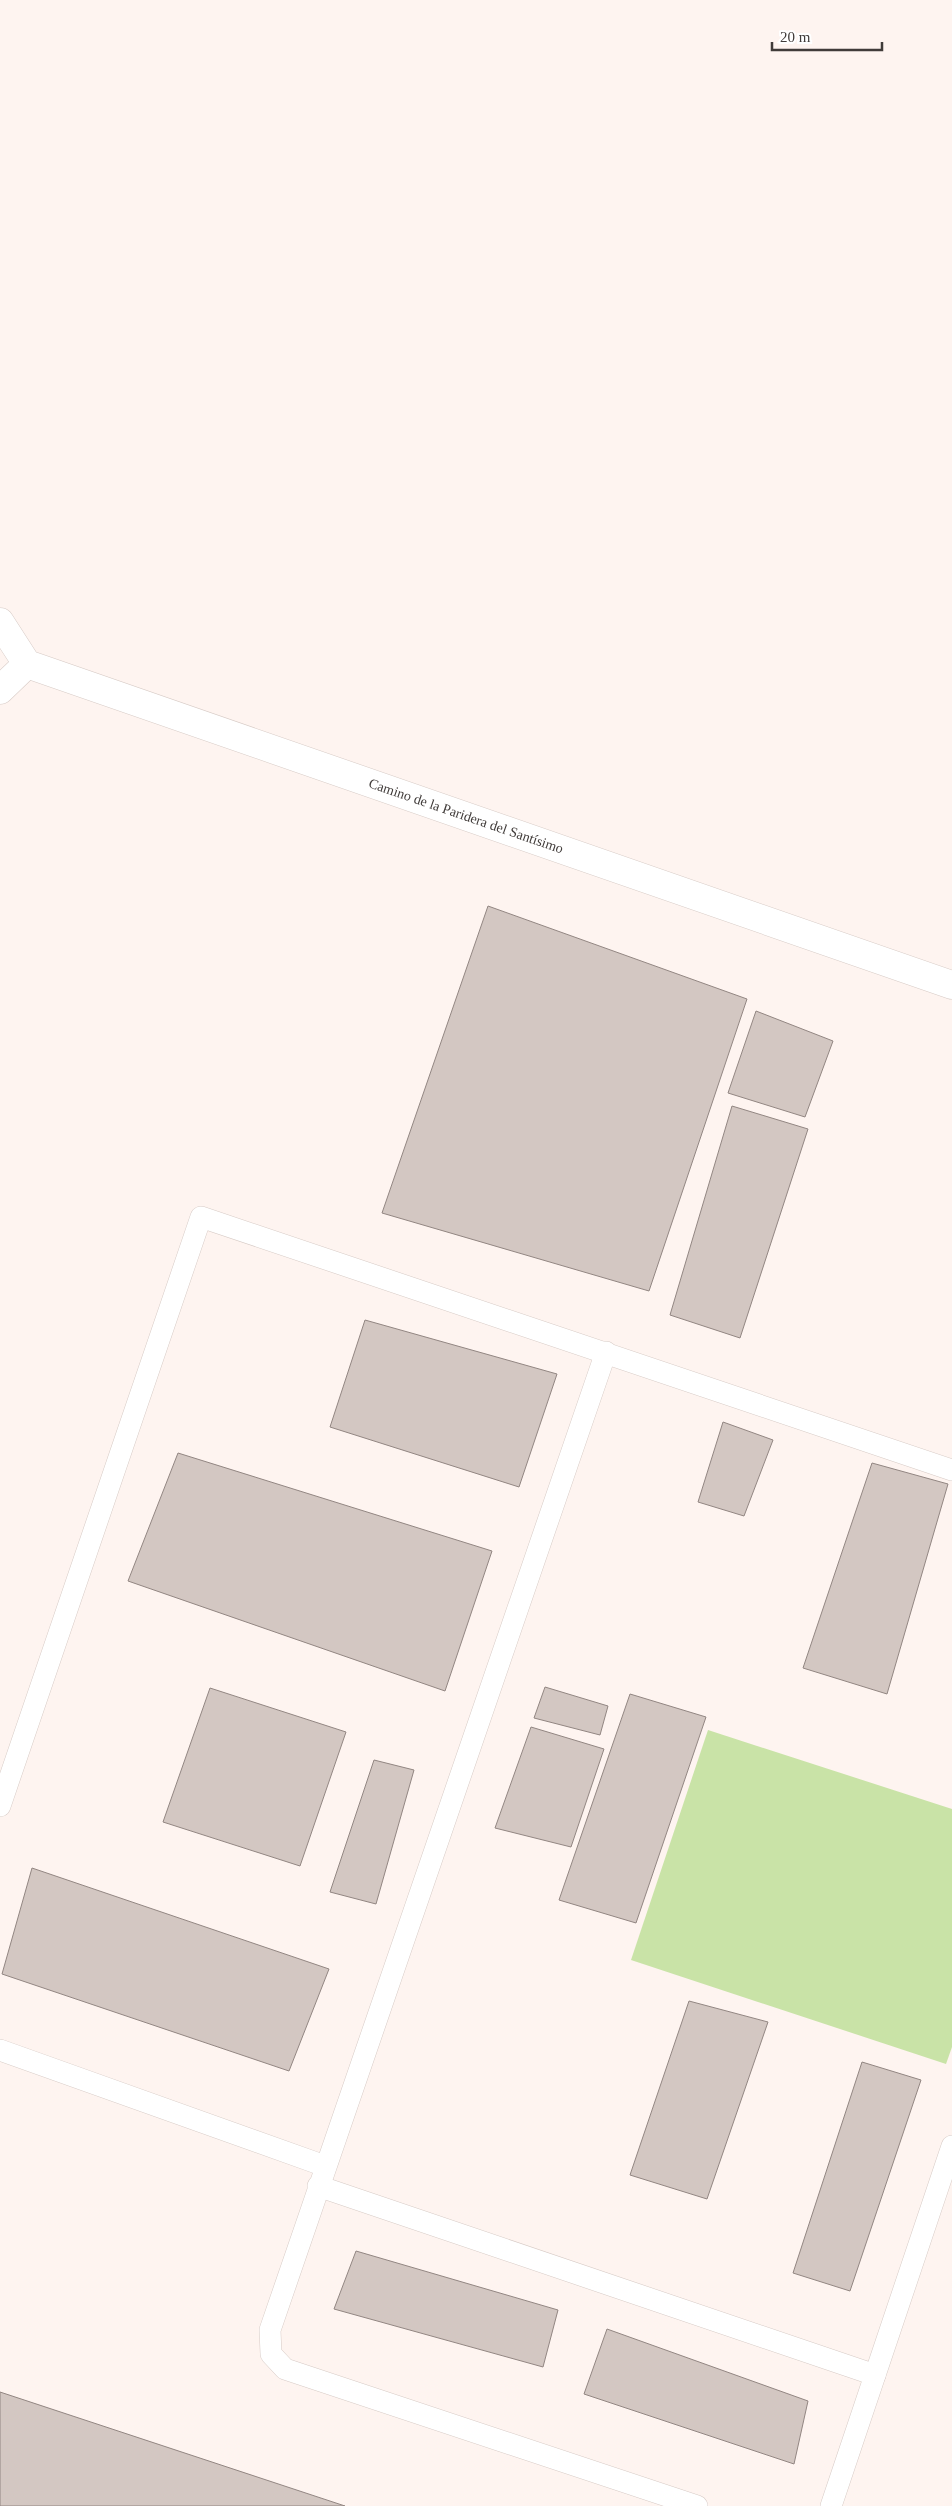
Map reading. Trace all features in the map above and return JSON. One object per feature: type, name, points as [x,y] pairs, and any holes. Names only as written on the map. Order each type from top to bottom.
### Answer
[{"type":"street","points":[[0,622],[27,664],[0,690]]},
{"type":"street","name":"Camino de la Paridera del Santísimo","points":[[27,664],[952,985]]},
{"type":"lane","points":[[0,1806],[201,1218],[606,1352],[952,1470]]},
{"type":"lane","points":[[606,1352],[318,2186],[270,2330],[271,2354],[285,2369],[697,2506]]},
{"type":"lane","points":[[0,2050],[325,2166]]},
{"type":"lane","points":[[831,2506],[952,2146]]},
{"type":"lane","points":[[318,2186],[875,2375]]},
{"type":"green space","points":[[708,1730],[952,1809],[952,2047],[946,2064],[631,1960]]},
{"type":"building","points":[[488,906],[747,999],[649,1291],[382,1213]]},
{"type":"building","points":[[756,1011],[833,1041],[805,1117],[728,1093]]},
{"type":"building","points":[[732,1106],[808,1129],[740,1338],[670,1315]]},
{"type":"building","points":[[365,1320],[557,1374],[519,1487],[330,1427]]},
{"type":"building","points":[[723,1422],[773,1440],[744,1516],[698,1502]]},
{"type":"building","points":[[178,1453],[492,1551],[445,1691],[128,1581]]},
{"type":"building","points":[[872,1463],[948,1484],[887,1694],[803,1668]]},
{"type":"building","points":[[545,1687],[608,1706],[600,1735],[534,1718]]},
{"type":"building","points":[[210,1688],[346,1732],[300,1866],[163,1822]]},
{"type":"building","points":[[630,1694],[706,1717],[636,1923],[559,1900]]},
{"type":"building","points":[[531,1727],[604,1749],[571,1847],[495,1828]]},
{"type":"building","points":[[374,1760],[414,1770],[376,1904],[330,1892]]},
{"type":"building","points":[[32,1868],[329,1969],[289,2071],[2,1974]]},
{"type":"building","points":[[689,2001],[768,2022],[707,2199],[630,2175]]},
{"type":"building","points":[[862,2062],[921,2080],[850,2291],[793,2273]]},
{"type":"building","points":[[356,2251],[558,2310],[543,2367],[334,2309]]},
{"type":"building","points":[[607,2329],[808,2401],[794,2464],[584,2394]]},
{"type":"building","points":[[0,2392],[345,2506],[0,2506]]}]
